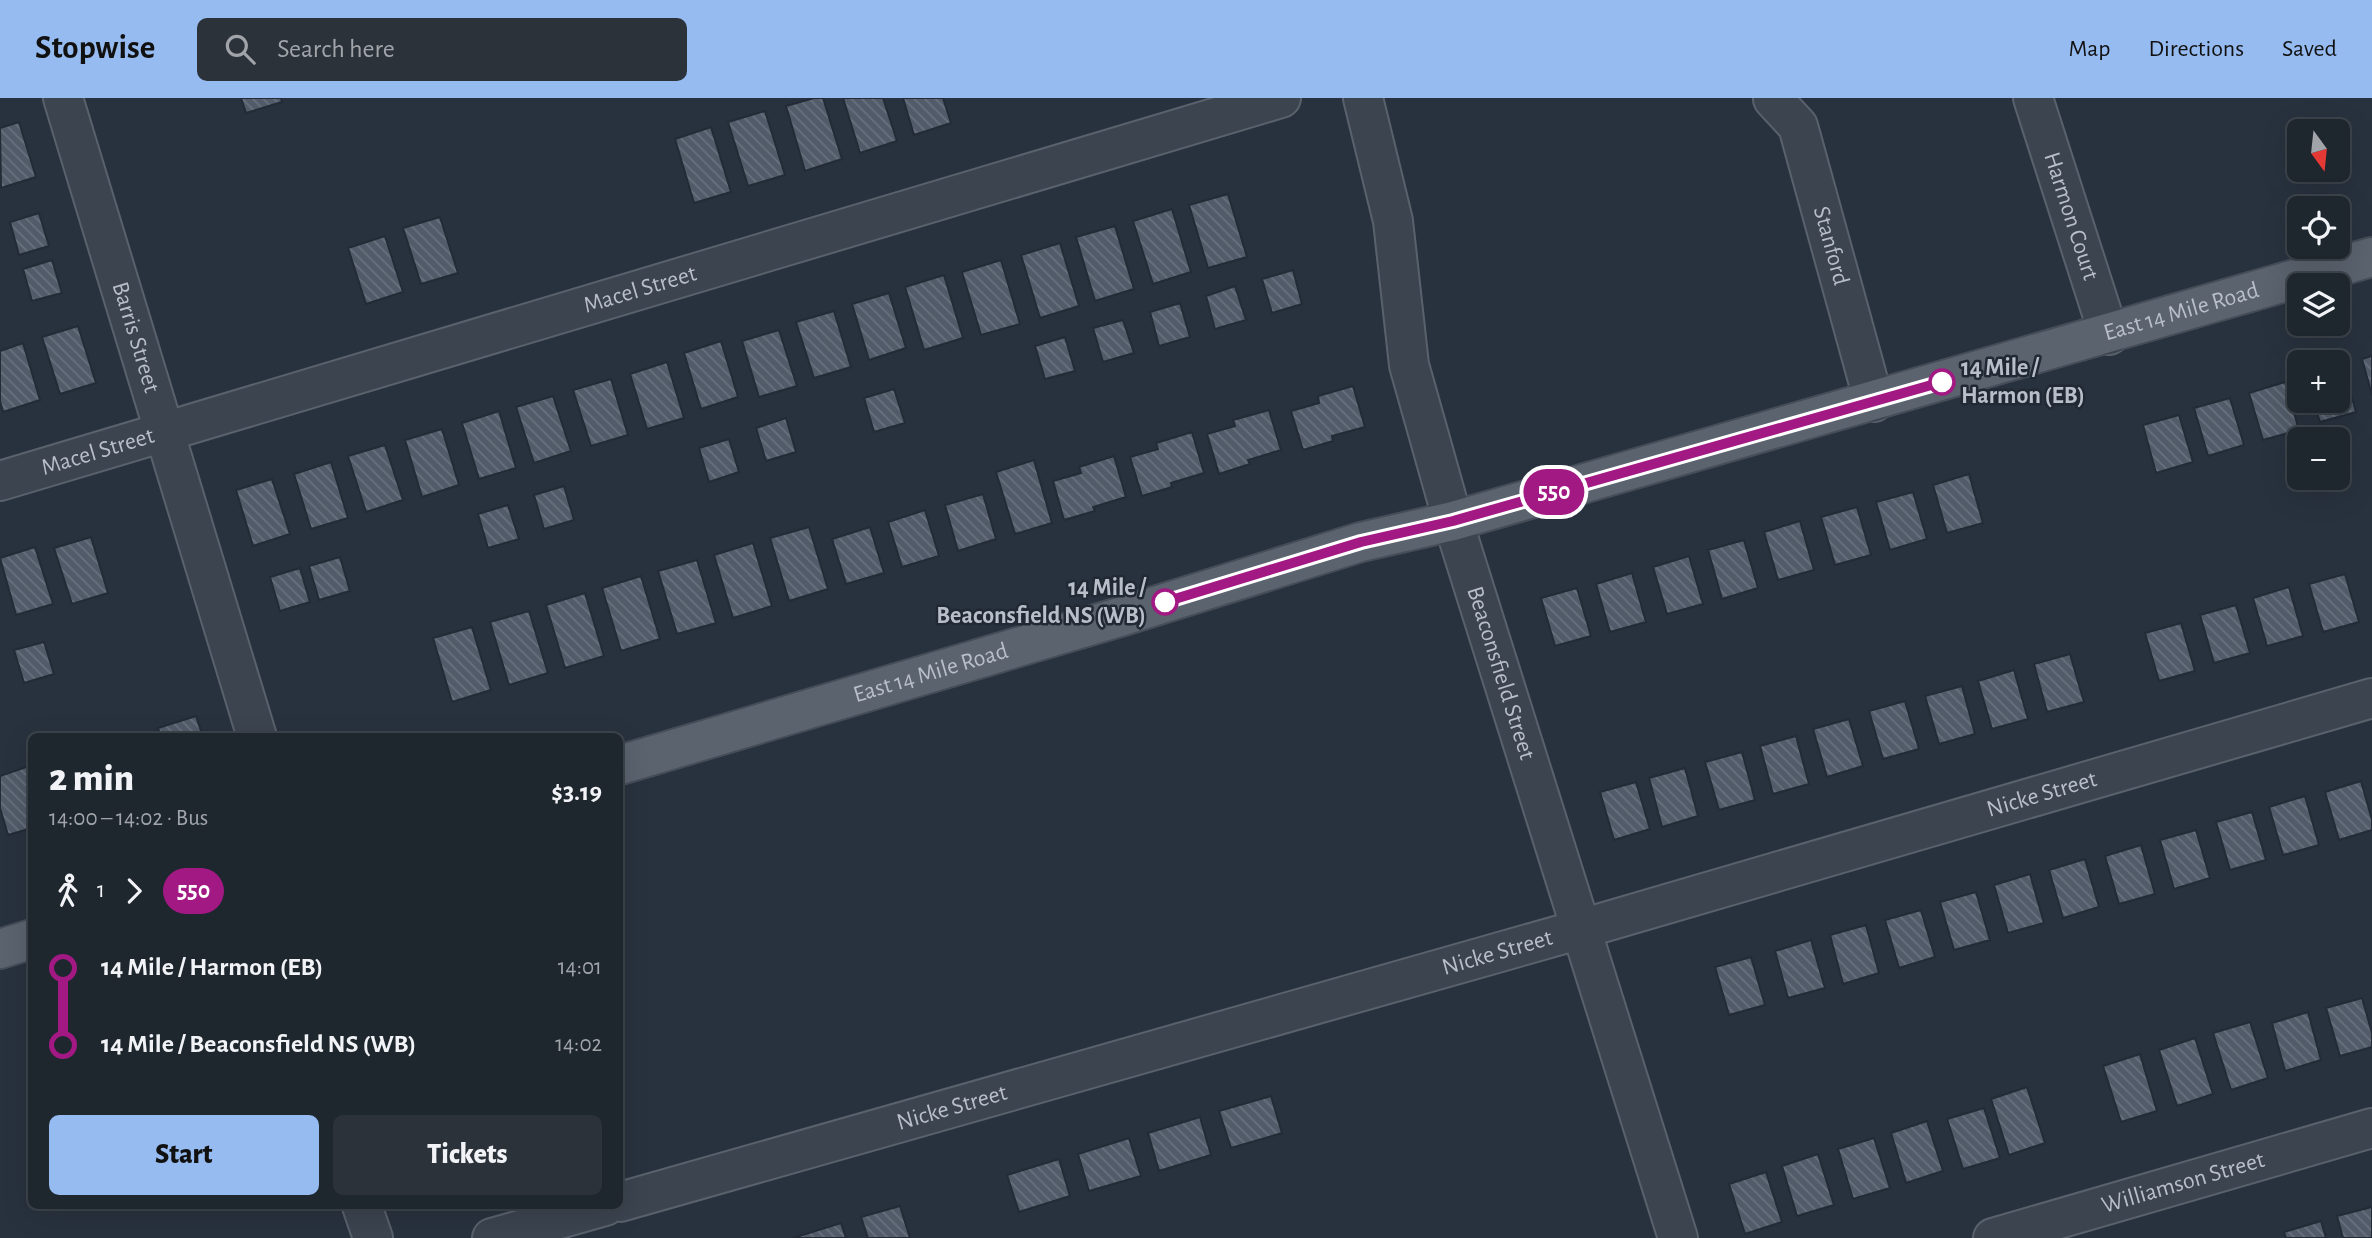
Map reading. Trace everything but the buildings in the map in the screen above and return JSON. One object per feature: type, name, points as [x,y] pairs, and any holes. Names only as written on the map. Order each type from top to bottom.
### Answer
[{"type":"main road","name":"East 14 Mile Road","points":[[623,764],[1361,542],[1453,521],[2109,335],[2372,257]]},
{"type":"main road","points":[[0,949],[28,940]]},
{"type":"street","name":"Barris Street","points":[[63,98],[256,733]]},
{"type":"street","name":"Macel Street","points":[[0,481],[1281,98]]},
{"type":"street","name":"Beaconsfield Street","points":[[1363,98],[1392,220],[1409,365],[1453,521],[1678,1238]]},
{"type":"street","name":"Harmon Court","points":[[2033,98],[2109,335]]},
{"type":"street","name":"Stanford","points":[[1773,99],[1798,126],[1874,402]]},
{"type":"street","name":"Nicke Street","points":[[623,1201],[1581,929],[2372,698]]},
{"type":"street","name":"Williamson Street","points":[[1993,1238],[2372,1128]]},
{"type":"street","points":[[363,1209],[373,1238]]},
{"type":"street","points":[[492,1238],[594,1209]]},
{"type":"bus line","name":"550","points":[[1165,602],[1361,542],[1453,521],[1942,382]]},
{"type":"place","name":"14 Mile / Harmon (EB)","points":[[1942,382]]},
{"type":"place","name":"14 Mile / Beaconsfield NS (WB)","points":[[1165,602]]}]
